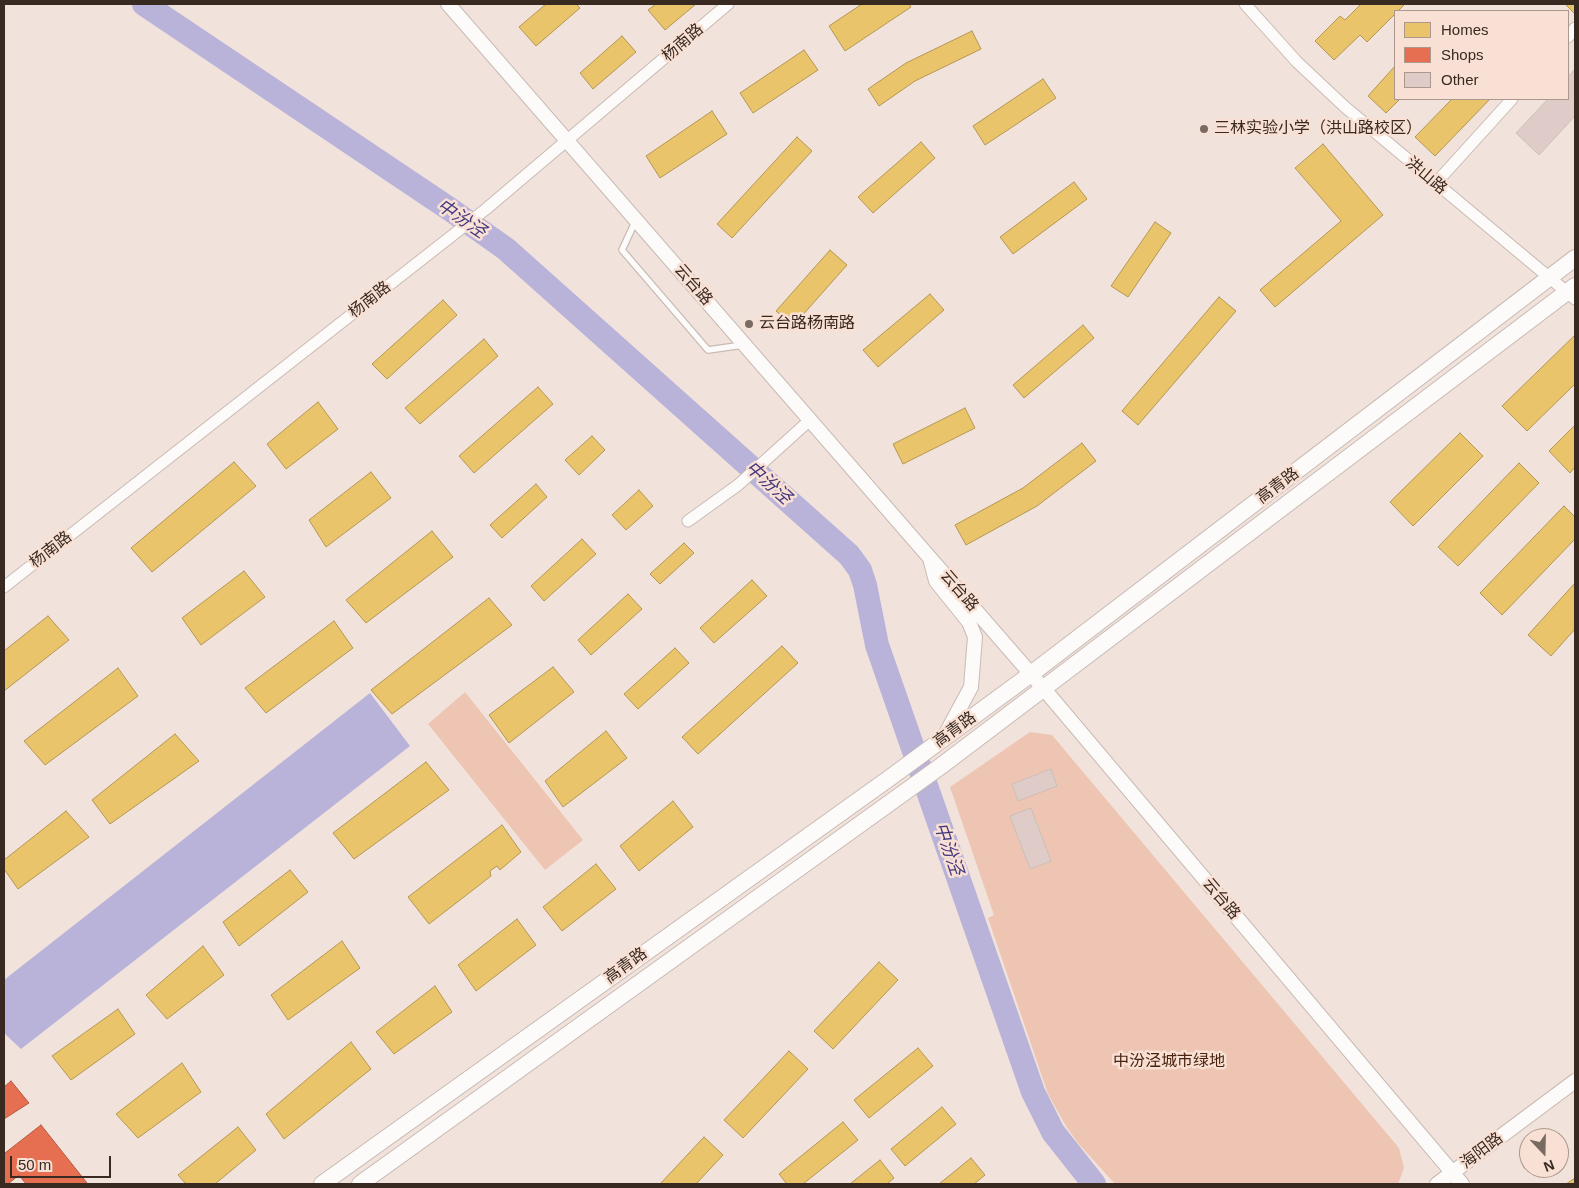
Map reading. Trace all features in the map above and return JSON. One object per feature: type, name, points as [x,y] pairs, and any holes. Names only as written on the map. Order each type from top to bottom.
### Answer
[{"type":"main road","name":"高青路","points":[[322,1184],[1031,674],[1575,258]]},
{"type":"main road","name":"高青路","points":[[360,1184],[900,793],[941,766],[1573,292]]},
{"type":"street","name":"云台路","points":[[448,4],[1044,689],[1462,1184]]},
{"type":"street","name":"杨南路","points":[[4,588],[486,209],[728,4]]},
{"type":"street","name":"洪山路","points":[[1245,4],[1322,86],[1435,184],[1551,278],[1573,292]]},
{"type":"street","points":[[1435,184],[1511,100]]},
{"type":"street","points":[[688,521],[738,485],[810,420]]},
{"type":"street","points":[[930,558],[936,581],[969,622],[975,637],[971,686],[938,742]]},
{"type":"street","name":"海阳路","points":[[1437,1184],[1575,1081]]},
{"type":"lane","points":[[636,220],[622,250],[708,350],[745,345]]},
{"type":"green space","points":[[465,692],[583,840],[545,870],[428,724]]},
{"type":"green space","name":"中汾泾城市绿地","points":[[1030,732],[1052,735],[1399,1148],[1404,1168],[1398,1184],[1115,1184],[1078,1143],[1048,1094],[988,918],[994,915],[950,787]]},
{"type":"shaded area","points":[[370,693],[410,746],[21,1049],[4,1033],[4,980]]},
{"type":"building: Homes","points":[[546,4],[576,4],[580,8],[536,46],[519,27]]},
{"type":"building: Homes","points":[[656,4],[696,4],[665,30],[648,10]]},
{"type":"building: Homes","points":[[862,4],[909,4],[911,7],[845,51],[829,26]]},
{"type":"building: Homes","points":[[1361,4],[1405,4],[1399,10],[1394,10],[1394,15],[1367,42],[1360,35],[1334,60],[1315,41],[1340,16],[1345,20]]},
{"type":"building: Homes","points":[[1565,4],[1575,4],[1575,14]]},
{"type":"building: Homes","points":[[972,31],[981,49],[915,81],[879,106],[868,89],[906,63]]},
{"type":"building: Homes","points":[[622,36],[636,52],[593,89],[580,73]]},
{"type":"building: Homes","points":[[804,50],[818,70],[753,113],[740,93]]},
{"type":"building: Homes","points":[[1394,67],[1394,100],[1399,100],[1386,113],[1368,96]]},
{"type":"building: Homes","points":[[1043,79],[1056,98],[985,145],[973,126]]},
{"type":"building: Homes","points":[[1451,100],[1489,100],[1435,156],[1415,137]]},
{"type":"building: Homes","points":[[712,111],[727,134],[660,178],[646,156]]},
{"type":"building: Homes","points":[[797,137],[812,151],[732,238],[717,224]]},
{"type":"building: Homes","points":[[921,142],[935,158],[873,213],[858,197]]},
{"type":"building: Homes","points":[[1323,144],[1383,215],[1275,307],[1260,290],[1341,221],[1295,168]]},
{"type":"building: Homes","points":[[1074,182],[1087,199],[1013,254],[1000,237]]},
{"type":"building: Homes","points":[[1155,222],[1171,233],[1128,297],[1111,286]]},
{"type":"building: Homes","points":[[830,250],[847,265],[793,326],[776,311]]},
{"type":"building: Homes","points":[[930,294],[944,310],[878,367],[863,350]]},
{"type":"building: Homes","points":[[1219,297],[1236,311],[1138,425],[1122,411]]},
{"type":"building: Homes","points":[[443,300],[457,315],[387,379],[372,364]]},
{"type":"building: Homes","points":[[1083,325],[1094,338],[1024,398],[1013,385]]},
{"type":"building: Homes","points":[[1575,335],[1575,384],[1527,431],[1502,406]]},
{"type":"building: Homes","points":[[484,339],[498,356],[420,424],[405,408]]},
{"type":"building: Homes","points":[[538,387],[553,404],[474,473],[459,456]]},
{"type":"building: Homes","points":[[318,402],[338,429],[286,469],[267,444]]},
{"type":"building: Homes","points":[[965,408],[975,428],[903,464],[893,444]]},
{"type":"building: Homes","points":[[1575,425],[1575,467],[1570,473],[1549,451]]},
{"type":"building: Homes","points":[[1460,433],[1483,456],[1413,526],[1390,502]]},
{"type":"building: Homes","points":[[592,436],[605,450],[579,475],[565,460]]},
{"type":"building: Homes","points":[[1082,443],[1096,461],[1037,506],[966,545],[955,525],[1023,488]]},
{"type":"building: Homes","points":[[234,462],[256,486],[152,572],[131,548]]},
{"type":"building: Homes","points":[[1519,463],[1539,483],[1458,566],[1438,547]]},
{"type":"building: Homes","points":[[371,472],[391,498],[326,547],[309,520]]},
{"type":"building: Homes","points":[[536,484],[547,497],[502,538],[490,525]]},
{"type":"building: Homes","points":[[639,490],[653,506],[626,530],[612,515]]},
{"type":"building: Homes","points":[[1564,506],[1575,517],[1575,539],[1502,615],[1480,593]]},
{"type":"building: Homes","points":[[432,531],[453,557],[366,623],[346,600]]},
{"type":"building: Homes","points":[[582,539],[596,554],[544,601],[531,586]]},
{"type":"building: Homes","points":[[684,543],[694,553],[660,584],[650,574]]},
{"type":"building: Homes","points":[[244,571],[265,597],[201,645],[182,618]]},
{"type":"building: Homes","points":[[752,580],[767,596],[714,643],[700,628]]},
{"type":"building: Homes","points":[[1575,583],[1575,629],[1551,656],[1528,635]]},
{"type":"building: Homes","points":[[628,594],[642,609],[591,655],[578,640]]},
{"type":"building: Homes","points":[[489,598],[512,625],[392,714],[371,690]]},
{"type":"building: Homes","points":[[48,616],[69,640],[4,691],[4,651]]},
{"type":"building: Homes","points":[[334,621],[353,648],[266,713],[245,688]]},
{"type":"building: Homes","points":[[782,646],[798,663],[698,754],[682,737]]},
{"type":"building: Homes","points":[[675,648],[689,663],[638,709],[624,694]]},
{"type":"building: Homes","points":[[553,667],[574,692],[509,743],[489,715]]},
{"type":"building: Homes","points":[[118,668],[138,696],[45,765],[24,741]]},
{"type":"building: Homes","points":[[606,731],[627,758],[563,807],[545,781]]},
{"type":"building: Homes","points":[[175,734],[199,761],[110,824],[92,800]]},
{"type":"building: Homes","points":[[426,762],[449,790],[354,859],[333,833]]},
{"type":"building: Homes","points":[[673,801],[693,827],[639,871],[620,846]]},
{"type":"building: Homes","points":[[66,811],[89,837],[18,889],[4,869],[4,860]]},
{"type":"building: Homes","points":[[502,825],[521,852],[500,870],[497,866],[490,871],[491,876],[429,924],[408,897]]},
{"type":"building: Homes","points":[[596,864],[616,889],[562,931],[543,907]]},
{"type":"building: Homes","points":[[290,870],[308,892],[239,946],[223,922]]},
{"type":"building: Homes","points":[[517,919],[536,945],[476,991],[458,965]]},
{"type":"building: Homes","points":[[342,941],[360,968],[288,1020],[271,995]]},
{"type":"building: Homes","points":[[203,946],[224,975],[167,1019],[146,995]]},
{"type":"building: Homes","points":[[879,962],[898,980],[833,1049],[814,1031]]},
{"type":"building: Homes","points":[[435,986],[452,1012],[394,1054],[376,1032]]},
{"type":"building: Homes","points":[[118,1009],[135,1034],[71,1080],[52,1056]]},
{"type":"building: Homes","points":[[351,1042],[371,1069],[284,1139],[266,1114]]},
{"type":"building: Homes","points":[[918,1048],[933,1066],[869,1118],[854,1100]]},
{"type":"building: Homes","points":[[789,1051],[808,1069],[743,1138],[724,1120]]},
{"type":"building: Homes","points":[[182,1063],[201,1092],[138,1138],[116,1114]]},
{"type":"building: Homes","points":[[942,1107],[956,1124],[905,1166],[891,1149]]},
{"type":"building: Homes","points":[[843,1122],[858,1140],[803,1184],[787,1184],[779,1174]]},
{"type":"building: Homes","points":[[238,1127],[256,1150],[215,1184],[186,1184],[178,1175]]},
{"type":"building: Homes","points":[[704,1137],[723,1155],[696,1184],[660,1184]]},
{"type":"building: Homes","points":[[971,1158],[985,1175],[974,1184],[939,1184]]},
{"type":"building: Homes","points":[[880,1160],[894,1178],[887,1184],[850,1184]]},
{"type":"building: Homes","points":[[1575,1178],[1575,1184],[1566,1184]]},
{"type":"building: Shops","points":[[11,1081],[29,1103],[4,1119],[4,1087]]},
{"type":"building: Shops","points":[[41,1125],[87,1183],[26,1184],[19,1175],[8,1184],[4,1184],[4,1152]]},
{"type":"building: Other","points":[[1575,69],[1575,116],[1539,155],[1516,133],[1547,100],[1569,100],[1569,76]]},
{"type":"building: Other","points":[[1051,769],[1057,786],[1018,801],[1012,784]]},
{"type":"building: Other","points":[[1031,808],[1051,861],[1030,869],[1010,816]]},
{"type":"waterway","name":"中汾泾","points":[[144,4],[506,249],[849,555],[860,570],[865,585],[877,645],[1033,1092],[1053,1132],[1094,1184]]},
{"type":"place","name":"三林实验小学（洪山路校区）","points":[[1204,129]]},
{"type":"place","name":"云台路杨南路","points":[[749,324]]}]
